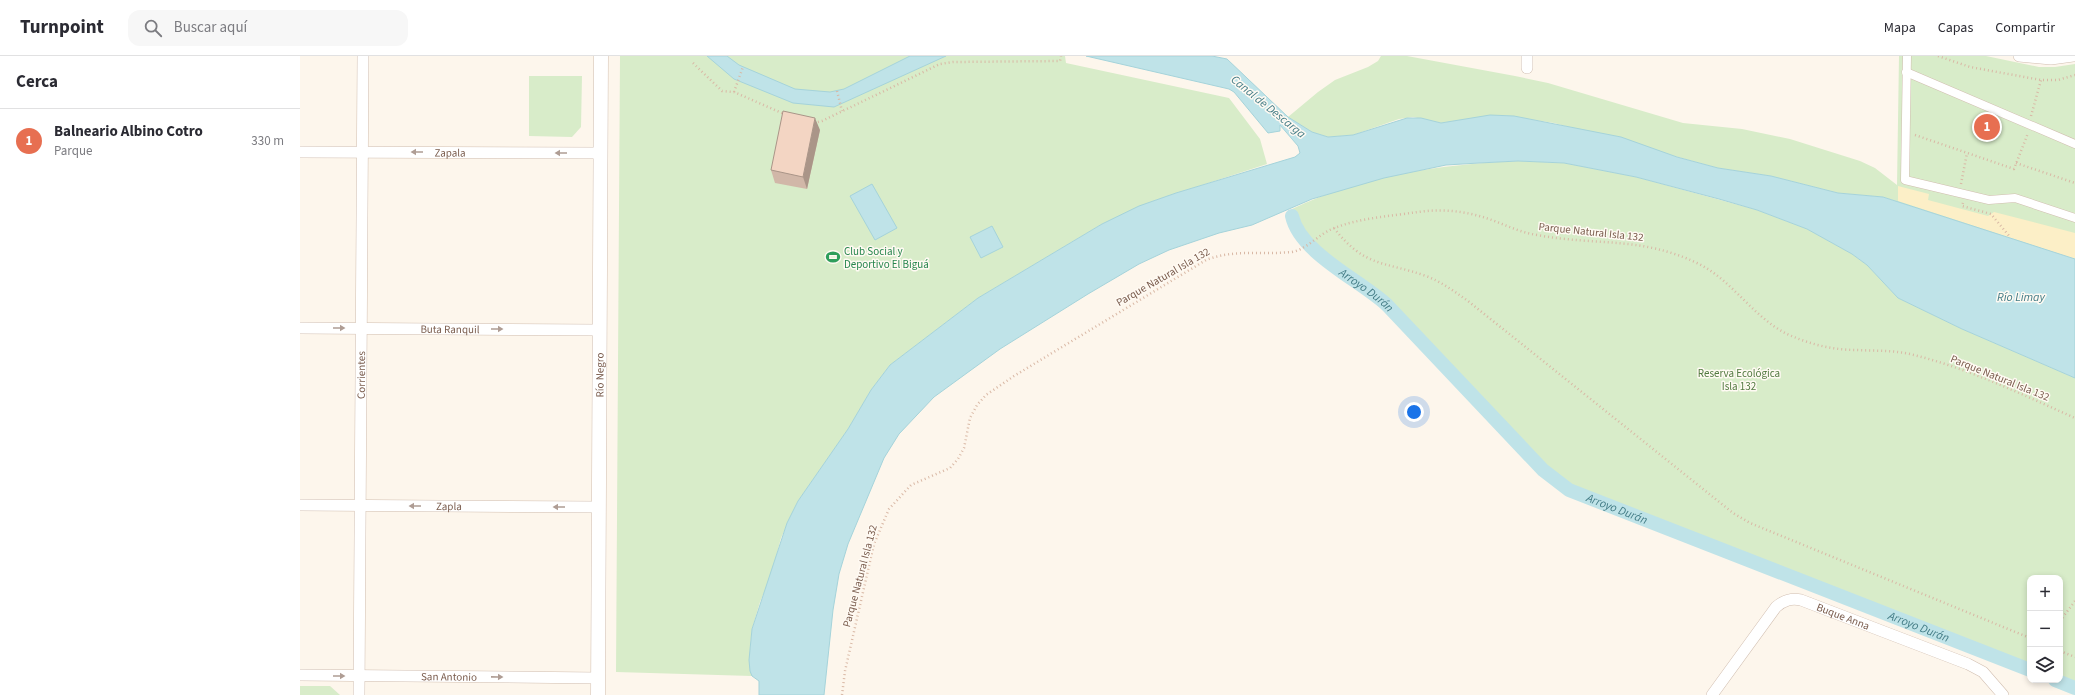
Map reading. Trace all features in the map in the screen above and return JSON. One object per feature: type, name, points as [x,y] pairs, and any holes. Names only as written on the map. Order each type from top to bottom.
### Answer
[{"type":"street","name":"Corrientes","points":[[359,695],[363,56]]},
{"type":"street","name":"Río Negro","points":[[598,695],[601,56]]},
{"type":"street","points":[[1527,56],[1527,68]]},
{"type":"street","points":[[1906,56],[1905,180],[1961,197],[1989,200],[2015,198],[2075,218]]},
{"type":"street","points":[[2025,56],[2051,59],[2073,56]]},
{"type":"street","points":[[1906,72],[2075,144]]},
{"type":"street","name":"Zapala","points":[[300,152],[600,153]]},
{"type":"street","name":"Buta Ranquil","points":[[300,328],[600,330]]},
{"type":"street","name":"Zapla","points":[[300,505],[598,507]]},
{"type":"street","name":"Buque Anna","points":[[1712,695],[1776,607],[1785,600],[1791,599],[1801,600],[1972,666],[1990,678],[2003,695]]},
{"type":"street","name":"San Antonio","points":[[300,675],[598,678]]},
{"type":"path","points":[[807,122],[822,121],[940,64],[952,62],[1060,61],[1061,56]]},
{"type":"path","points":[[1938,56],[1988,71],[2041,80],[2058,80],[2074,76]]},
{"type":"path","points":[[693,63],[722,91],[734,92],[787,115]]},
{"type":"path","points":[[734,92],[743,67]]},
{"type":"path","points":[[1906,132],[2014,169],[2030,125],[2041,80]]},
{"type":"path","points":[[837,91],[842,111]]},
{"type":"path","points":[[1967,153],[1961,197],[1962,206],[1991,214],[2010,238]]},
{"type":"path","points":[[2016,163],[2075,183]]},
{"type":"path","name":"Parque Natural Isla 132","points":[[842,695],[845,671],[874,544],[889,509],[911,485],[926,477],[950,468],[958,459],[964,448],[970,418],[977,405],[986,395],[1014,376],[1206,260],[1237,252],[1285,253],[1299,251],[1319,236],[1334,228],[1361,221],[1421,211],[1459,211],[1480,216],[1534,235],[1633,243],[1661,248],[1701,265],[1715,274],[1762,318],[1791,336],[1831,348],[1854,350],[1889,350],[1935,361],[1964,370],[2075,418]]},
{"type":"path","points":[[1334,228],[1345,242],[1360,255],[1377,263],[1427,276],[1447,286],[1468,301],[1733,513],[1750,523],[2027,637]]},
{"type":"path","points":[[2063,617],[2075,601]]},
{"type":"path","points":[[2063,651],[2075,657]]},
{"type":"green space","name":"Club Social y Deportivo El Biguá","points":[[620,56],[1065,56],[1066,63],[1229,98],[1260,139],[1267,164],[1156,200],[1102,224],[978,298],[890,365],[871,390],[848,429],[798,501],[781,538],[771,576],[760,602],[752,629],[750,647],[752,676],[616,672]]},
{"type":"green space","points":[[1381,56],[1407,56],[1515,76],[1548,83],[1683,123],[1742,129],[1790,139],[1860,161],[1875,168],[1897,185],[1899,56],[1986,56],[2039,67],[2055,67],[2075,64],[2075,259],[1883,197],[1838,193],[1771,176],[1718,168],[1554,123],[1502,115],[1441,123],[1413,117],[1399,119],[1353,135],[1328,137],[1312,132],[1288,117],[1335,80],[1368,67],[1378,61]]},
{"type":"green space","points":[[529,76],[582,76],[581,127],[572,137],[529,136]]},
{"type":"green space","name":"Reserva Ecológica Isla 132","points":[[1518,161],[1564,163],[1636,177],[1757,210],[1807,229],[1852,254],[1867,265],[1898,298],[1962,329],[2075,378],[2075,688],[2062,683],[2063,575],[2027,575],[2027,669],[1569,490],[1543,470],[1387,305],[1312,249],[1303,240],[1294,225],[1292,209],[1346,188],[1402,174],[1460,165]]},
{"type":"green space","points":[[300,686],[330,686],[340,695],[300,695]]},
{"type":"sand","points":[[1898,186],[1929,194],[1928,200],[1988,216],[1994,212],[2075,233],[2075,259],[1898,201]]},
{"type":"water","points":[[707,56],[727,56],[739,65],[795,89],[830,92],[844,89],[910,56],[946,56],[834,107],[793,103],[734,79]]},
{"type":"water","name":"Río Limay","points":[[1086,56],[1212,56],[1227,59],[1288,117],[1312,132],[1328,137],[1353,135],[1407,118],[1421,118],[1441,123],[1490,115],[1514,116],[1621,137],[1677,157],[1718,168],[1771,176],[1838,193],[1883,197],[2075,259],[2075,378],[1962,329],[1898,298],[1867,265],[1852,254],[1807,229],[1757,210],[1719,199],[1636,177],[1564,163],[1518,161],[1446,165],[1384,178],[1312,199],[1252,225],[1219,233],[1169,250],[1139,264],[1000,349],[934,397],[899,434],[884,458],[848,544],[839,574],[833,610],[824,695],[759,695],[759,681],[752,676],[750,671],[749,660],[752,629],[787,523],[798,501],[848,429],[871,390],[890,365],[978,298],[1102,224],[1139,206],[1176,193],[1295,157],[1300,153],[1298,146],[1280,125],[1280,131],[1268,133],[1234,92],[1229,89]]},
{"type":"water","points":[[872,184],[897,228],[875,240],[850,196]]},
{"type":"water","points":[[992,226],[1003,247],[981,258],[970,237]]},
{"type":"building","points":[[783,111],[815,118],[803,177],[771,170]]},
{"type":"waterway","name":"Arroyo Durán","points":[[1292,216],[1297,229],[1306,242],[1318,254],[1387,305],[1543,470],[1569,490],[2027,669]]},
{"type":"waterway","name":"Arroyo Durán","points":[[2062,683],[2075,688]]},
{"type":"place","name":"Balneario Albino Cotro","points":[[1987,127]]},
{"type":"place","name":"Club Social y Deportivo El Biguá","points":[[833,257]]},
{"type":"water label","name":"Canal de Descarga","points":[[1268,107]]}]
